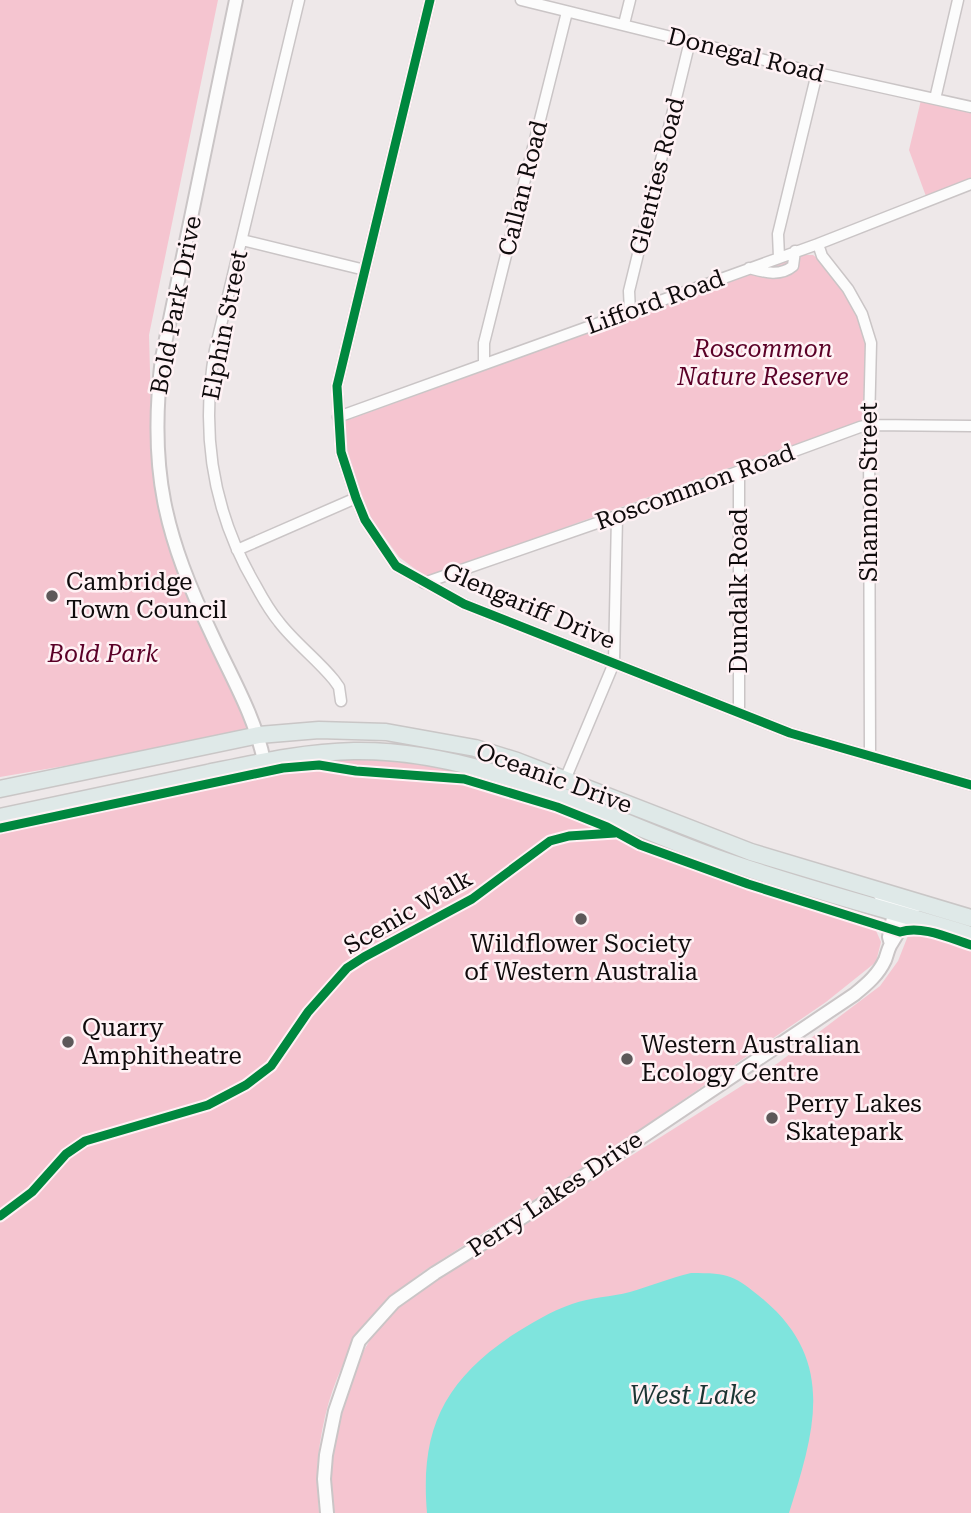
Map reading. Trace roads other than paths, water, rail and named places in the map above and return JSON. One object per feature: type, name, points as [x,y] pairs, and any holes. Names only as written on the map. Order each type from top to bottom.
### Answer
[{"type":"main road","name":"Oceanic Drive","points":[[0,789],[259,735],[319,730],[398,734],[475,748],[565,779],[751,852],[971,918]]},
{"type":"main road","name":"Oceanic Drive","points":[[0,817],[300,755],[352,751],[418,755],[469,765],[558,796],[719,859],[971,935]]},
{"type":"street","name":"Bold Park Drive","points":[[236,0],[162,358],[156,445],[162,492],[177,556],[259,735],[264,761]]},
{"type":"street","name":"Elphin Street","points":[[299,0],[214,360],[208,416],[212,470],[218,502],[237,550],[268,608],[334,680],[339,687],[341,701]]},
{"type":"street","name":"Glengariff Drive","points":[[430,0],[337,386],[341,452],[356,498],[365,520],[396,566],[464,604],[790,733],[971,785]]},
{"type":"street","name":"Donegal Road","points":[[521,0],[817,73],[971,107]]},
{"type":"street","points":[[624,24],[630,0]]},
{"type":"street","points":[[935,99],[958,0]]},
{"type":"street","name":"Callan Road","points":[[484,364],[484,343],[567,12]]},
{"type":"street","name":"Glenties Road","points":[[630,312],[629,291],[690,41]]},
{"type":"street","points":[[779,257],[778,234],[817,73]]},
{"type":"street","name":"Lifford Road","points":[[338,417],[818,244],[971,184]]},
{"type":"street","points":[[242,240],[365,270]]},
{"type":"street","name":"Shannon Street","points":[[818,244],[822,256],[848,289],[862,314],[871,343],[870,755]]},
{"type":"street","points":[[749,268],[773,273],[788,271],[793,266],[795,251]]},
{"type":"street","name":"Roscommon Road","points":[[424,583],[869,425],[971,426]]},
{"type":"street","name":"Dundalk Road","points":[[739,471],[739,711]]},
{"type":"street","points":[[237,550],[356,498]]},
{"type":"street","points":[[558,796],[614,663],[617,516]]},
{"type":"street","points":[[865,887],[891,900],[901,914],[907,908],[923,904]]},
{"type":"street","name":"Perry Lakes Drive","points":[[327,1513],[324,1479],[335,1411],[359,1340],[394,1302],[855,994],[873,978],[884,963],[891,944],[900,932],[901,914]]},
{"type":"water","name":"West Lake","points":[[691,1273],[723,1275],[738,1280],[764,1300],[787,1324],[802,1348],[811,1374],[811,1427],[789,1513],[427,1513],[428,1457],[441,1411],[468,1372],[488,1353],[511,1336],[564,1307],[630,1292]]},
{"type":"place","name":"Cambridge Town Council","points":[[52,596]]},
{"type":"place","name":"Wildflower Society of Western Australia","points":[[581,919]]},
{"type":"place","name":"Quarry Amphitheatre","points":[[68,1042]]},
{"type":"place","name":"Western Australian Ecology Centre","points":[[627,1059]]},
{"type":"place","name":"Perry Lakes Skatepark","points":[[772,1118]]},
{"type":"park label","name":"Roscommon Nature Reserve","points":[[763,363]]},
{"type":"park label","name":"Bold Park","points":[[103,654]]}]
